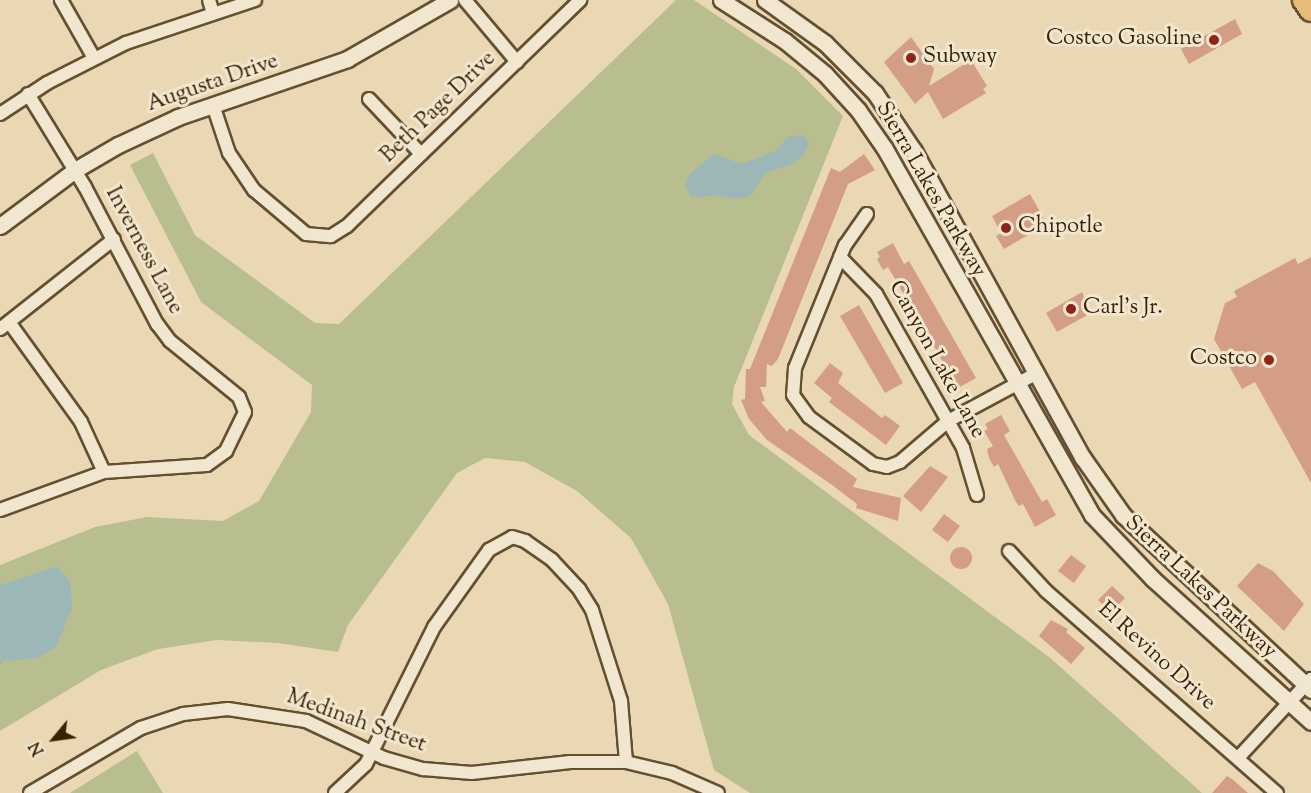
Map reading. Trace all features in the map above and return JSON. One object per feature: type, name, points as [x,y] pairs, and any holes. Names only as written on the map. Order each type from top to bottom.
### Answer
[{"type":"highway","points":[[1304,0],[1311,10]]},
{"type":"street","points":[[61,0],[94,58]]},
{"type":"street","points":[[209,0],[213,13]]},
{"type":"street","points":[[0,114],[28,94],[94,58],[213,13],[255,0]]},
{"type":"street","name":"Augusta Drive","points":[[0,226],[75,170],[159,125],[347,59],[450,0]]},
{"type":"street","points":[[465,0],[517,62]]},
{"type":"street","name":"Beth Page Drive","points":[[213,105],[229,153],[245,179],[300,229],[323,238],[347,226],[580,0]]},
{"type":"street","name":"Sierra Lakes Parkway","points":[[721,0],[785,41],[825,74],[858,110],[885,149],[1074,489],[1113,540],[1311,722]]},
{"type":"street","name":"Sierra Lakes Parkway","points":[[765,0],[825,43],[874,93],[914,151],[1083,458],[1123,515],[1309,685]]},
{"type":"street","name":"Inverness Lane","points":[[28,94],[114,239],[163,333],[234,392],[244,406],[243,423],[214,462],[104,472]]},
{"type":"street","points":[[369,99],[421,154]]},
{"type":"street","points":[[867,214],[840,257],[795,368],[793,395],[809,417],[873,464],[888,467],[900,462],[948,421],[1037,373]]},
{"type":"street","points":[[0,510],[104,472],[81,422],[4,326],[114,239]]},
{"type":"street","name":"Canyon Lake Lane","points":[[840,257],[876,294],[948,421],[969,464],[977,495]]},
{"type":"street","points":[[335,793],[365,767],[426,639],[489,550],[505,539],[525,541],[552,560],[579,589],[592,610],[621,701],[626,762]]},
{"type":"street","name":"El Revino Drive","points":[[1009,550],[1046,591],[1277,793]]},
{"type":"street","points":[[1238,758],[1309,685]]},
{"type":"street","name":"Medinah Street","points":[[30,793],[141,728],[213,709],[290,716],[320,726],[373,753],[409,766],[455,773],[570,762],[626,762],[672,772],[718,793]]},
{"type":"green space","points":[[676,0],[694,0],[796,69],[843,116],[734,387],[732,404],[749,435],[1049,657],[1202,793],[750,793],[714,770],[668,604],[631,538],[577,491],[525,462],[485,458],[457,473],[348,625],[338,652],[278,643],[217,640],[158,649],[101,670],[0,731],[0,565],[95,527],[147,517],[223,521],[259,501],[311,412],[312,385],[201,302],[130,165],[153,153],[195,235],[315,323],[339,324]]},
{"type":"green space","points":[[137,751],[163,793],[70,793]]},
{"type":"water","points":[[803,135],[809,143],[804,155],[790,165],[765,173],[750,196],[736,199],[717,195],[691,196],[685,187],[690,174],[713,154],[742,164],[775,151],[788,137]]},
{"type":"water","points":[[57,566],[70,582],[72,608],[56,647],[37,658],[8,661],[0,656],[0,585]]},
{"type":"building","points":[[1235,19],[1242,34],[1189,64],[1181,49]]},
{"type":"building","points":[[911,37],[934,69],[929,86],[971,60],[987,86],[983,89],[986,93],[943,119],[928,92],[915,104],[884,62]]},
{"type":"building","points":[[864,154],[875,170],[848,184],[778,359],[772,366],[767,364],[766,387],[760,387],[765,401],[761,402],[787,432],[790,428],[857,479],[853,487],[901,498],[898,521],[856,508],[857,504],[767,440],[749,419],[741,400],[745,399],[746,369],[750,369],[831,168],[840,172]]},
{"type":"building","points":[[1030,194],[1047,224],[1004,249],[996,236],[1001,233],[992,216]]},
{"type":"building","points":[[893,243],[904,264],[909,261],[976,378],[958,388],[888,267],[883,270],[877,259],[880,257],[877,252]]},
{"type":"building","name":"Costco","points":[[1311,257],[1311,483],[1255,382],[1242,389],[1214,339],[1225,303],[1237,297],[1234,291],[1295,258],[1298,264]]},
{"type":"building","name":"Carl's Jr.","points":[[1082,292],[1091,313],[1057,332],[1046,313]]},
{"type":"building","points":[[859,305],[903,383],[885,393],[840,316]]},
{"type":"building","points":[[830,363],[843,373],[838,383],[882,418],[885,415],[900,426],[886,445],[829,402],[832,398],[814,383]]},
{"type":"building","points":[[1001,415],[1010,431],[1004,435],[1042,502],[1047,499],[1056,515],[1035,527],[1023,504],[1019,506],[1016,502],[998,464],[994,467],[989,458],[987,449],[993,446],[984,431],[988,429],[985,424]]},
{"type":"building","points":[[930,466],[948,477],[921,512],[903,496]]},
{"type":"building","points":[[944,514],[960,526],[948,542],[932,530]]},
{"type":"building","points":[[961,547],[969,550],[972,558],[969,566],[961,569],[953,566],[950,558],[953,550]]},
{"type":"building","points":[[1071,555],[1086,566],[1074,583],[1058,571]]},
{"type":"building","points":[[1258,563],[1273,571],[1304,604],[1284,631],[1237,586]]},
{"type":"building","points":[[1112,586],[1125,598],[1111,613],[1098,600]]},
{"type":"building","points":[[1051,620],[1068,629],[1066,632],[1085,648],[1071,664],[1039,636]]},
{"type":"building","points":[[1227,776],[1232,779],[1248,793],[1212,793]]},
{"type":"waterway","points":[[0,662],[4,658]]},
{"type":"place","name":"Costco Gasoline","points":[[1214,40]]},
{"type":"place","name":"Subway","points":[[911,58]]},
{"type":"place","name":"Chipotle","points":[[1006,228]]},
{"type":"place","name":"Carl's Jr.","points":[[1071,309]]},
{"type":"place","name":"Costco","points":[[1269,360]]}]
